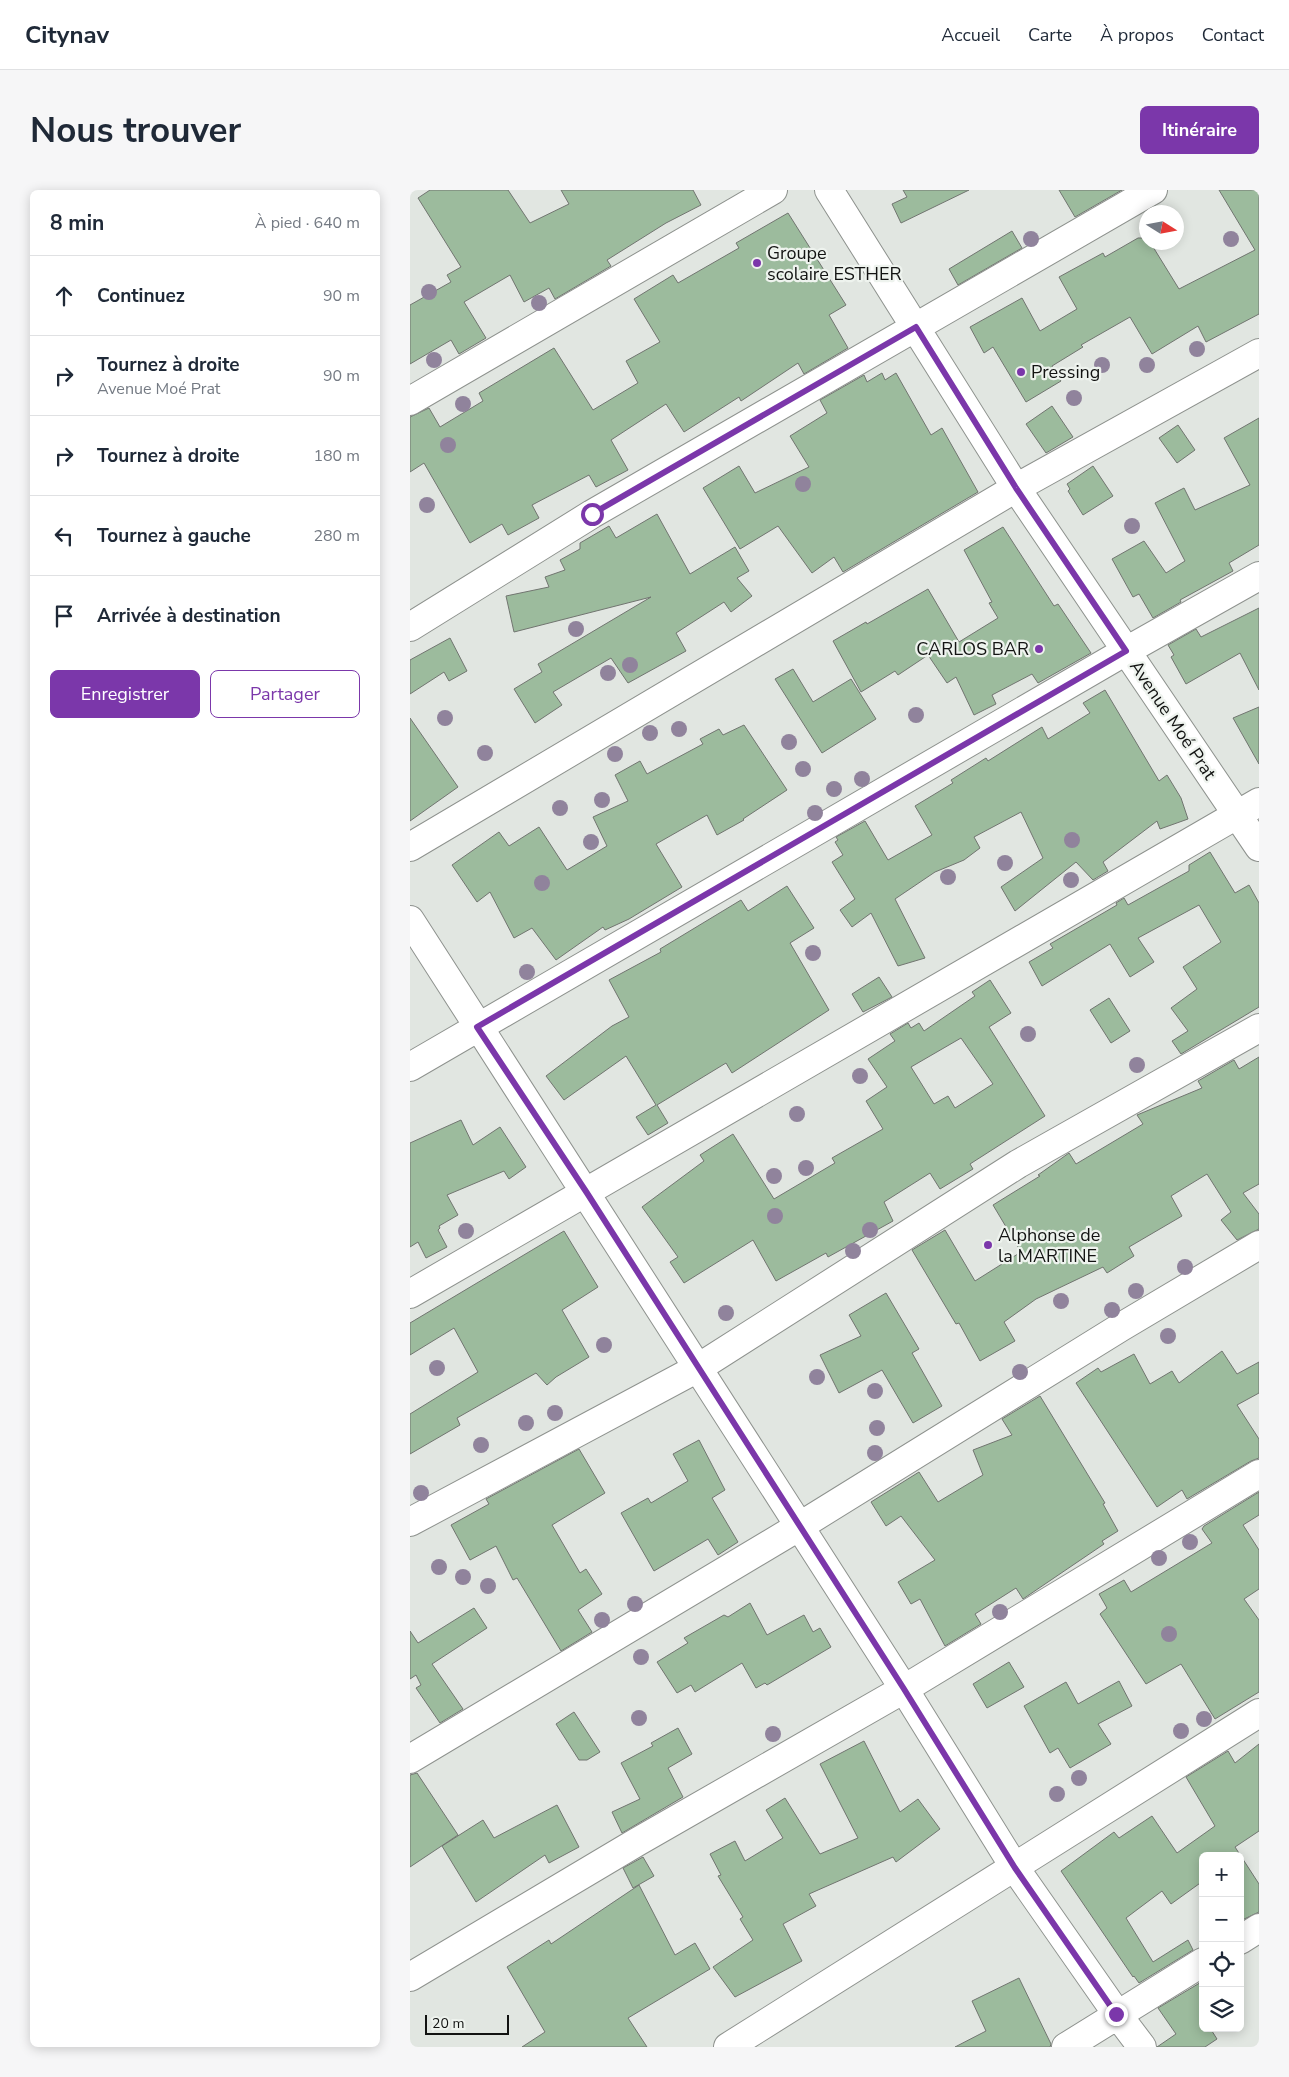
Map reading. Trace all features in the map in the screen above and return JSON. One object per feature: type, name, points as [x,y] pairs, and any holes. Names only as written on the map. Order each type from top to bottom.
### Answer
[{"type":"street","points":[[410,401],[774,190]]},
{"type":"street","name":"Avenue Moé Prat","points":[[829,190],[1016,488],[1126,651],[1248,808],[1259,847]]},
{"type":"street","points":[[410,627],[592,514],[1153,190]]},
{"type":"street","points":[[410,847],[1016,488],[1259,353]]},
{"type":"street","points":[[410,1068],[477,1027],[1259,576]]},
{"type":"street","points":[[410,1294],[1248,808]]},
{"type":"street","points":[[410,920],[477,1027],[587,1193],[800,1526],[1015,1868],[1116,2014],[1142,2047]]},
{"type":"street","points":[[410,1522],[698,1368],[1018,1164],[1259,1028]]},
{"type":"street","points":[[410,1759],[800,1526],[1121,1327],[1259,1245]]},
{"type":"street","points":[[410,1977],[637,1842],[904,1689],[1259,1474]]},
{"type":"street","points":[[728,2047],[1259,1713]]},
{"type":"street","points":[[1244,1937],[1259,1928]]},
{"type":"street","points":[[1066,2047],[1116,2014],[1199,1964]]},
{"type":"building","points":[[430,190],[508,190],[530,223],[569,204],[561,190],[693,190],[701,205],[666,223],[607,260],[611,266],[555,299],[549,288],[524,302],[510,275],[464,302],[486,338],[459,354],[451,340],[410,364],[410,305],[451,282],[447,275],[461,267],[418,198]]},
{"type":"building","points":[[903,190],[969,190],[901,223],[892,204],[907,197]]},
{"type":"building","points":[[1059,190],[1122,190],[1075,217]]},
{"type":"building","points":[[1219,190],[1259,190],[1259,314],[1206,342],[1198,326],[1152,354],[1130,317],[1081,345],[1083,347],[1052,366],[1061,381],[1026,402],[993,347],[984,353],[970,327],[1022,298],[1040,331],[1077,309],[1059,277],[1103,253],[1105,257],[1138,238],[1139,250],[1155,250],[1179,289],[1255,250]]},
{"type":"building","points":[[788,213],[846,305],[829,315],[848,348],[804,374],[798,363],[741,401],[739,397],[684,432],[666,404],[611,440],[628,470],[596,487],[589,475],[532,505],[539,518],[508,535],[502,524],[470,543],[424,463],[410,472],[410,417],[429,408],[440,427],[483,401],[479,393],[554,348],[593,410],[638,383],[626,361],[660,342],[634,299],[673,275],[678,283],[739,248],[736,243]]},
{"type":"building","points":[[1012,231],[1022,248],[958,285],[949,269]]},
{"type":"building","points":[[882,373],[885,380],[896,373],[931,435],[942,428],[978,492],[843,572],[834,557],[812,573],[778,526],[740,549],[703,488],[739,466],[755,493],[809,467],[790,436],[827,413],[820,400],[864,375],[867,382]]},
{"type":"building","points":[[1052,406],[1073,437],[1046,453],[1026,424]]},
{"type":"building","points":[[1259,418],[1259,545],[1229,563],[1233,571],[1180,600],[1181,602],[1153,618],[1139,594],[1133,597],[1112,559],[1144,541],[1166,573],[1185,561],[1155,503],[1184,488],[1195,510],[1250,485],[1224,438]]},
{"type":"building","points":[[1178,425],[1195,450],[1177,463],[1159,438]]},
{"type":"building","points":[[1093,466],[1113,496],[1083,515],[1068,491],[1070,489],[1067,484]]},
{"type":"building","points":[[657,514],[690,574],[735,547],[749,571],[737,578],[752,596],[731,612],[724,602],[676,633],[686,651],[628,683],[611,658],[553,692],[562,705],[535,723],[514,689],[542,672],[538,664],[651,597],[514,632],[506,596],[549,587],[545,577],[565,570],[560,560],[580,549],[580,543],[609,526],[616,538]]},
{"type":"building","points":[[1003,527],[1054,606],[1058,604],[1091,653],[1038,683],[1032,674],[992,695],[996,704],[974,715],[956,677],[947,683],[928,655],[898,675],[895,671],[861,692],[833,641],[866,622],[867,624],[928,589],[959,642],[998,618],[989,603],[992,602],[964,550]]},
{"type":"building","points":[[1259,608],[1259,690],[1240,653],[1186,684],[1171,657],[1174,655],[1168,645],[1196,629],[1201,637]]},
{"type":"building","points":[[450,638],[467,671],[449,681],[444,672],[410,694],[410,660]]},
{"type":"building","points":[[793,669],[813,702],[851,679],[876,719],[822,753],[775,679]]},
{"type":"building","points":[[1105,690],[1159,781],[1167,775],[1181,798],[1188,819],[1160,829],[1157,821],[1103,862],[1108,871],[1093,880],[1076,862],[1015,911],[1001,887],[1043,858],[1021,812],[974,837],[980,848],[964,860],[935,872],[895,899],[925,958],[898,966],[871,913],[852,927],[840,910],[855,899],[832,862],[843,855],[835,842],[838,840],[836,837],[865,821],[888,860],[932,835],[915,806],[953,783],[951,780],[986,758],[988,761],[1042,727],[1048,739],[1090,713],[1083,703]]},
{"type":"building","points":[[1259,707],[1259,764],[1233,718]]},
{"type":"building","points":[[410,718],[458,787],[410,821]]},
{"type":"building","points":[[744,725],[787,790],[744,820],[717,835],[707,815],[656,844],[682,887],[629,919],[605,930],[603,927],[556,960],[532,928],[514,938],[490,892],[477,902],[452,865],[499,832],[509,846],[539,827],[567,870],[607,846],[593,817],[628,801],[615,775],[640,761],[647,774],[703,744],[700,739],[719,729],[723,735]]},
{"type":"building","points":[[1210,852],[1235,893],[1249,885],[1259,903],[1259,1007],[1181,1054],[1172,1041],[1188,1031],[1171,1008],[1197,989],[1183,967],[1221,942],[1199,905],[1138,938],[1154,962],[1130,977],[1110,944],[1042,986],[1029,962],[1053,948],[1050,944],[1117,905],[1116,903],[1124,898],[1128,905],[1189,871],[1189,865]]},
{"type":"building","points":[[787,886],[814,928],[790,943],[829,1010],[732,1073],[726,1063],[657,1105],[668,1123],[648,1135],[636,1117],[656,1105],[626,1056],[564,1100],[546,1076],[612,1026],[629,1017],[609,980],[661,952],[660,949],[741,900],[748,911]]},
{"type":"building","points":[[879,977],[892,997],[863,1012],[852,994]]},
{"type":"building","points":[[990,980],[1011,1013],[989,1027],[1045,1116],[970,1164],[973,1169],[940,1189],[930,1173],[884,1202],[893,1221],[828,1257],[826,1253],[776,1281],[753,1240],[684,1283],[670,1262],[678,1257],[642,1207],[704,1161],[700,1155],[733,1134],[774,1199],[835,1163],[832,1158],[883,1129],[866,1101],[887,1087],[868,1059],[895,1041],[890,1034],[908,1023],[911,1028],[919,1023],[924,1031],[975,996],[972,992]],"holes":[[[961,1038],[993,1084],[955,1108],[948,1096],[934,1104],[911,1067]]]},
{"type":"building","points":[[1109,998],[1130,1031],[1111,1043],[1090,1010]]},
{"type":"building","points":[[1259,1057],[1259,1184],[1243,1193],[1259,1214],[1259,1229],[1237,1240],[1221,1220],[1231,1212],[1207,1174],[1171,1196],[1182,1216],[1129,1247],[1134,1256],[1107,1273],[1103,1267],[1036,1299],[1004,1322],[1015,1341],[980,1361],[959,1323],[956,1324],[912,1250],[945,1230],[975,1281],[1021,1252],[993,1205],[1040,1176],[1038,1175],[1069,1153],[1076,1164],[1143,1124],[1137,1115],[1202,1088],[1198,1081],[1234,1060],[1239,1069]]},
{"type":"building","points":[[461,1120],[473,1145],[500,1127],[526,1167],[509,1179],[504,1171],[447,1195],[458,1215],[439,1226],[438,1230],[447,1247],[426,1258],[418,1242],[410,1247],[410,1143]]},
{"type":"building","points":[[564,1231],[598,1287],[562,1310],[589,1357],[556,1377],[547,1385],[536,1373],[457,1418],[460,1425],[410,1454],[410,1414],[478,1372],[454,1328],[410,1355],[410,1323]]},
{"type":"building","points":[[886,1293],[919,1349],[912,1353],[942,1406],[913,1423],[882,1370],[839,1393],[820,1355],[861,1336],[849,1315]]},
{"type":"building","points":[[1222,1351],[1237,1374],[1259,1362],[1259,1393],[1237,1405],[1259,1439],[1259,1458],[1187,1499],[1182,1490],[1157,1507],[1076,1383],[1098,1368],[1101,1372],[1134,1354],[1150,1384],[1172,1371],[1179,1383]]},
{"type":"building","points":[[1040,1396],[1105,1503],[1103,1504],[1118,1531],[1102,1541],[1104,1544],[1023,1599],[1016,1588],[975,1614],[981,1624],[945,1646],[920,1599],[911,1604],[898,1582],[935,1560],[901,1516],[886,1526],[871,1502],[919,1472],[938,1502],[983,1475],[973,1450],[1012,1435],[1002,1419]]},
{"type":"building","points":[[699,1440],[725,1490],[712,1498],[738,1542],[718,1555],[708,1539],[654,1571],[621,1513],[648,1498],[651,1503],[688,1481],[673,1454]]},
{"type":"building","points":[[579,1449],[605,1493],[552,1525],[580,1573],[586,1569],[602,1594],[578,1610],[592,1632],[561,1651],[517,1578],[513,1580],[496,1546],[470,1560],[451,1525],[489,1504],[486,1499]]},
{"type":"building","points":[[1259,1492],[1259,1515],[1243,1525],[1259,1550],[1259,1589],[1244,1599],[1259,1620],[1259,1692],[1215,1719],[1181,1664],[1146,1684],[1100,1614],[1107,1608],[1099,1594],[1124,1580],[1131,1592],[1212,1543],[1202,1529],[1204,1526]]},
{"type":"building","points":[[750,1603],[767,1635],[804,1615],[813,1632],[820,1628],[831,1647],[767,1685],[765,1683],[756,1688],[742,1663],[695,1692],[691,1685],[677,1693],[657,1662],[688,1643],[684,1638],[724,1615],[728,1617]]},
{"type":"building","points":[[474,1608],[487,1628],[432,1664],[463,1709],[440,1723],[416,1688],[421,1685],[416,1675],[410,1679],[410,1631],[418,1643]]},
{"type":"building","points":[[1009,1662],[1024,1687],[987,1708],[973,1684]]},
{"type":"building","points":[[1119,1681],[1132,1706],[1098,1724],[1111,1744],[1070,1768],[1058,1748],[1050,1753],[1024,1706],[1066,1682],[1078,1704]]},
{"type":"building","points":[[574,1712],[600,1752],[587,1760],[579,1760],[556,1724]]},
{"type":"building","points":[[678,1728],[692,1754],[668,1768],[683,1797],[622,1833],[612,1812],[640,1799],[621,1763],[653,1746],[651,1743]]},
{"type":"building","points":[[864,1741],[900,1812],[918,1799],[940,1829],[896,1862],[893,1857],[809,1894],[816,1906],[783,1924],[802,1961],[735,1997],[713,1967],[753,1940],[740,1919],[743,1917],[718,1876],[721,1875],[710,1854],[735,1841],[745,1861],[783,1838],[766,1810],[785,1798],[820,1854],[858,1838],[820,1764]]},
{"type":"building","points":[[1259,1744],[1259,1831],[1235,1847],[1238,1852],[1199,1852],[1199,1884],[1171,1904],[1162,1891],[1126,1918],[1153,1962],[1188,1940],[1193,1950],[1139,1983],[1061,1871],[1114,1832],[1119,1838],[1152,1816],[1177,1853],[1215,1826],[1186,1777],[1228,1751],[1235,1763]]},
{"type":"building","points":[[417,1773],[458,1835],[410,1867],[410,1775]]},
{"type":"building","points":[[557,1805],[579,1847],[549,1863],[545,1855],[476,1902],[442,1846],[483,1820],[494,1838]]},
{"type":"building","points":[[643,1857],[654,1876],[633,1888],[623,1868]]},
{"type":"building","points":[[1244,1861],[1259,1884],[1259,1912],[1244,1919]]},
{"type":"building","points":[[639,1885],[675,1955],[695,1943],[710,1969],[628,2018],[647,2047],[522,2047],[545,2032],[507,1967],[549,1940],[551,1944]]},
{"type":"building","points":[[1019,1978],[1051,2044],[1050,2047],[955,2047],[986,2031],[972,2001]]},
{"type":"building","points":[[1199,1983],[1199,2032],[1213,2032],[1217,2039],[1205,2047],[1157,2047],[1176,2034],[1158,2008]]},
{"type":"place","name":"Groupe scolaire ESTHER","points":[[757,263]]},
{"type":"place","name":"Pressing","points":[[1021,372]]},
{"type":"place","name":"CARLOS BAR","points":[[1039,649]]},
{"type":"place","name":"Alphonse de la MARTINE","points":[[988,1245]]},
{"type":"route","points":[[592,514],[916,327],[1016,488],[1126,651],[477,1027],[587,1193],[904,1689],[1015,1868],[1116,2014]]}]
